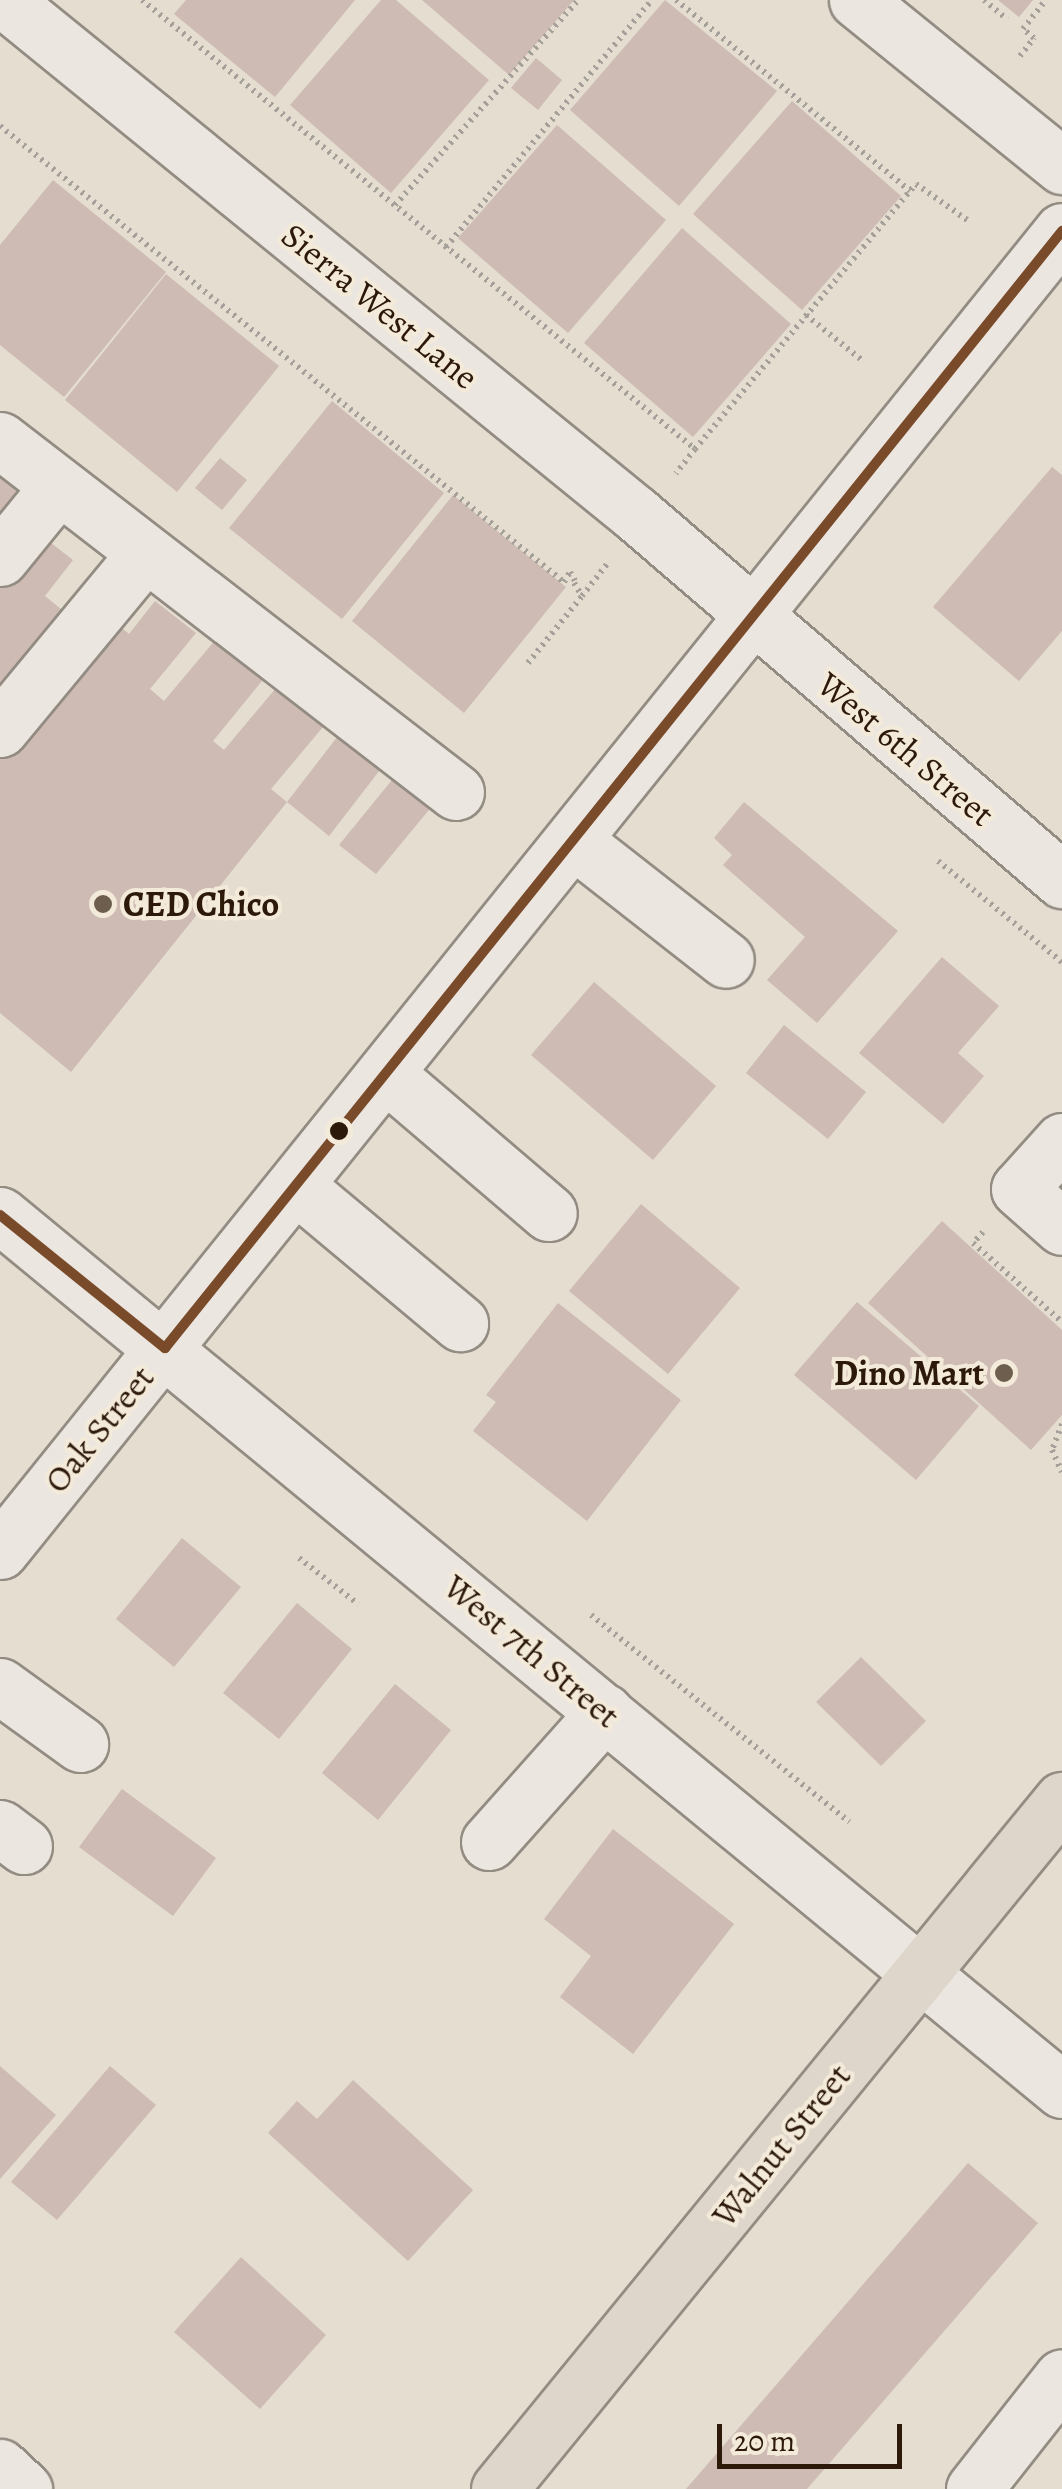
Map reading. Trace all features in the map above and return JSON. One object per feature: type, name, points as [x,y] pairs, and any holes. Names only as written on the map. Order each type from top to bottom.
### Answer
[{"type":"main road","name":"Walnut Street","points":[[500,2489],[1062,1800]]},
{"type":"street","name":"Sierra West Lane","points":[[4,0],[636,514],[751,618]]},
{"type":"street","points":[[857,0],[1062,166]]},
{"type":"street","name":"Oak Street","points":[[0,1551],[1062,231]]},
{"type":"street","points":[[0,440],[456,792]]},
{"type":"street","points":[[0,558],[58,486]]},
{"type":"street","points":[[0,730],[145,554]]},
{"type":"street","name":"West 6th Street","points":[[751,618],[1062,880]]},
{"type":"street","points":[[573,840],[726,960]]},
{"type":"street","points":[[386,1074],[550,1213]]},
{"type":"street","points":[[1062,1141],[1020,1189],[1062,1227]]},
{"type":"street","points":[[296,1186],[460,1323]]},
{"type":"street","name":"West 7th Street","points":[[0,1216],[605,1712],[918,1976],[1062,2090]]},
{"type":"street","points":[[0,1686],[80,1744]]},
{"type":"street","points":[[489,1842],[605,1712]]},
{"type":"street","points":[[974,2489],[1062,2377]]},
{"type":"street","points":[[0,2468],[24,2489]]},
{"type":"path","points":[[142,0],[667,426]]},
{"type":"path","points":[[152,8],[159,0]]},
{"type":"path","points":[[394,205],[578,0]]},
{"type":"path","points":[[446,248],[652,0]]},
{"type":"path","points":[[676,0],[910,191]]},
{"type":"path","points":[[984,0],[1007,19]]},
{"type":"path","points":[[0,126],[564,582],[570,572],[573,584]]},
{"type":"path","points":[[695,449],[916,184],[970,222]]},
{"type":"path","points":[[806,315],[863,362]]},
{"type":"path","points":[[528,663],[582,596]]},
{"type":"path","points":[[938,861],[1062,962]]},
{"type":"path","points":[[973,1243],[1062,1322]]},
{"type":"path","points":[[1062,1424],[1052,1450],[1062,1472]]},
{"type":"path","points":[[299,1558],[358,1604]]},
{"type":"path","points":[[591,1616],[849,1822]]},
{"type":"building","points":[[186,0],[355,0],[275,97],[174,14]]},
{"type":"building","points":[[381,0],[396,0],[489,80],[391,193],[290,105]]},
{"type":"building","points":[[422,0],[574,0],[509,75]]},
{"type":"building","points":[[665,0],[777,91],[679,206],[570,110]]},
{"type":"building","points":[[998,0],[1033,0],[1019,17]]},
{"type":"building","points":[[536,58],[562,80],[538,110],[511,88]]},
{"type":"building","points":[[792,101],[901,196],[802,310],[693,214]]},
{"type":"building","points":[[557,125],[666,220],[568,333],[458,238]]},
{"type":"building","points":[[53,180],[166,272],[64,397],[0,345],[0,245]]},
{"type":"building","points":[[682,228],[791,324],[693,437],[584,343]]},
{"type":"building","points":[[166,274],[279,366],[177,492],[65,400]]},
{"type":"building","points":[[332,401],[444,493],[342,619],[229,528]]},
{"type":"building","points":[[220,458],[247,480],[222,510],[195,488]]},
{"type":"building","points":[[0,466],[32,492],[0,532]]},
{"type":"building","points":[[1052,467],[1062,475],[1062,631],[1019,681],[933,607]]},
{"type":"building","points":[[453,495],[566,587],[464,713],[352,621]]},
{"type":"building","points":[[33,529],[73,560],[45,596],[67,614],[0,700],[0,571]]},
{"type":"building","name":"CED Chico","points":[[155,601],[196,633],[150,689],[164,701],[222,632],[270,671],[213,741],[224,750],[281,682],[328,721],[271,789],[287,802],[71,1072],[0,1013],[0,749],[108,616],[129,634]]},
{"type":"building","points":[[341,732],[383,766],[329,836],[287,802]]},
{"type":"building","points":[[396,775],[433,805],[376,874],[339,845]]},
{"type":"building","points":[[744,802],[898,931],[817,1023],[767,980],[805,937],[723,865],[732,855],[714,838]]},
{"type":"building","points":[[942,957],[999,1006],[958,1053],[984,1076],[943,1124],[859,1053]]},
{"type":"building","points":[[594,982],[716,1086],[653,1160],[531,1055]]},
{"type":"building","points":[[784,1025],[866,1092],[828,1139],[746,1073]]},
{"type":"building","points":[[641,1204],[740,1288],[668,1374],[569,1291]]},
{"type":"building","name":"Dino Mart","points":[[942,1221],[1062,1330],[1062,1415],[1031,1450],[868,1303]]},
{"type":"building","points":[[857,1302],[979,1406],[916,1480],[794,1375]]},
{"type":"building","points":[[558,1303],[681,1400],[587,1521],[473,1431],[496,1402],[486,1395]]},
{"type":"building","points":[[182,1538],[241,1587],[174,1667],[116,1619]]},
{"type":"building","points":[[297,1603],[352,1649],[279,1739],[223,1693]]},
{"type":"building","points":[[861,1657],[926,1721],[881,1766],[816,1702]]},
{"type":"building","points":[[395,1684],[451,1730],[378,1820],[322,1773]]},
{"type":"building","points":[[122,1789],[216,1858],[173,1916],[79,1847]]},
{"type":"building","points":[[613,1829],[734,1924],[633,2054],[560,1997],[591,1956],[544,1919]]},
{"type":"building","points":[[0,2066],[56,2115],[0,2179]]},
{"type":"building","points":[[110,2066],[156,2105],[57,2220],[11,2182]]},
{"type":"building","points":[[353,2080],[473,2190],[408,2261],[268,2133],[297,2101],[317,2119]]},
{"type":"building","points":[[968,2163],[1038,2223],[807,2489],[686,2489]]},
{"type":"building","points":[[241,2257],[326,2335],[260,2409],[174,2332]]},
{"type":"transit line","points":[[0,1215],[165,1348],[1062,231]]},
{"type":"place","name":"CED Chico","points":[[103,904]]},
{"type":"place","name":"Dino Mart","points":[[1004,1373]]}]
